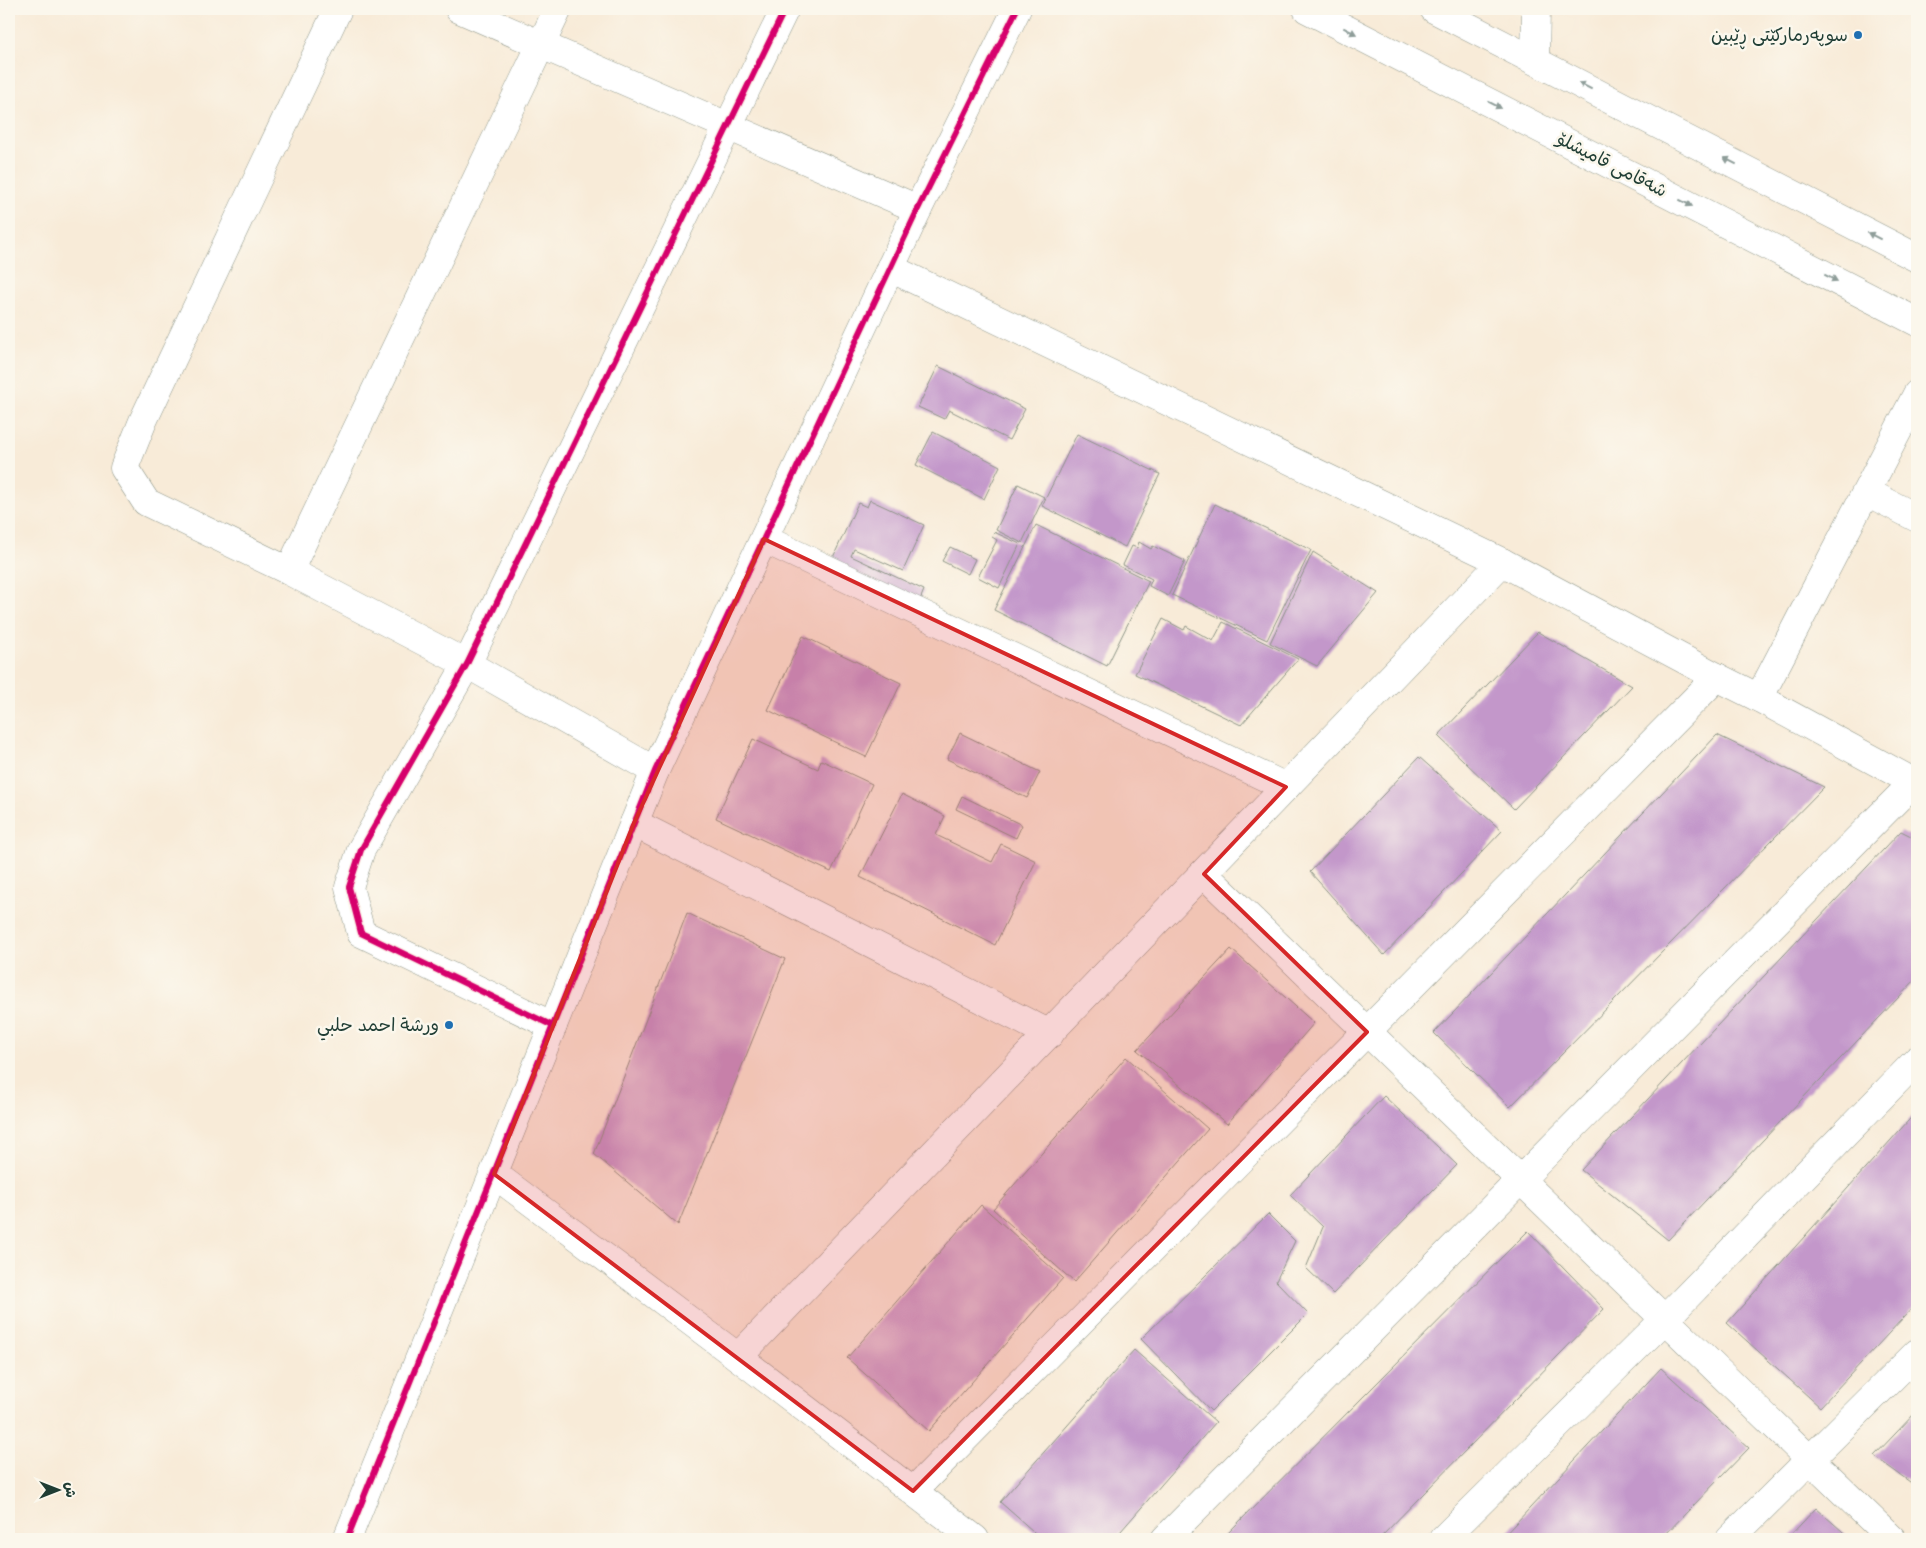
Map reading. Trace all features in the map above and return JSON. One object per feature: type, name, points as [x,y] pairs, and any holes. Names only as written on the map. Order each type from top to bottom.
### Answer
[{"type":"street","points":[[338,9],[143,421],[124,468],[146,502],[289,572],[467,664],[655,771]]},
{"type":"street","points":[[460,9],[918,209]]},
{"type":"street","points":[[289,572],[558,9]]},
{"type":"street","points":[[553,1026],[361,933],[349,887],[361,850],[467,664],[785,9]]},
{"type":"street","points":[[347,1539],[655,771],[918,209],[1017,9]]},
{"type":"street","name":"شەقامی قامیشلۆ","points":[[1307,9],[1917,322]]},
{"type":"street","points":[[1434,9],[1917,258]]},
{"type":"street","points":[[1535,60],[1536,9]]},
{"type":"street","points":[[890,268],[1502,562],[1916,783],[1165,1539]]},
{"type":"street","points":[[1759,698],[1917,394]]},
{"type":"street","points":[[1867,492],[1917,518]]},
{"type":"street","points":[[764,539],[1286,787]]},
{"type":"street","points":[[738,1357],[1502,562]]},
{"type":"street","points":[[913,1491],[1717,677]]},
{"type":"street","points":[[634,823],[1050,1034]]},
{"type":"street","points":[[1204,874],[1892,1539]]},
{"type":"street","points":[[1443,1539],[1665,1319],[1917,1060]]},
{"type":"street","points":[[494,1174],[738,1357],[975,1539]]},
{"type":"street","points":[[1730,1539],[1917,1353]]},
{"type":"highlighted area","points":[[764,539],[1286,787],[1204,874],[1367,1032],[913,1491],[494,1174],[634,823]]},
{"type":"building","points":[[938,366],[1025,409],[1009,440],[949,410],[944,419],[918,407]]},
{"type":"building","points":[[933,432],[1000,466],[984,499],[916,465]]},
{"type":"building","points":[[1077,434],[1160,474],[1125,547],[1042,506]]},
{"type":"building","points":[[1018,484],[1044,497],[1022,543],[996,530]]},
{"type":"building","points":[[870,500],[924,525],[903,571],[854,549],[851,556],[924,590],[918,605],[830,564],[858,503],[867,507]]},
{"type":"building","points":[[1215,504],[1311,550],[1267,640],[1172,595]]},
{"type":"building","points":[[1036,525],[1149,581],[1107,666],[994,610]]},
{"type":"building","points":[[994,532],[1020,544],[999,588],[978,577],[997,540],[992,537]]},
{"type":"building","points":[[1139,542],[1151,549],[1153,546],[1185,561],[1168,596],[1149,586],[1152,579],[1123,565],[1132,546],[1137,548]]},
{"type":"building","points":[[950,547],[975,559],[968,574],[942,561]]},
{"type":"building","points":[[1313,552],[1378,593],[1317,666],[1270,643]]},
{"type":"building","points":[[1163,619],[1184,630],[1186,626],[1213,641],[1223,622],[1298,659],[1241,725],[1135,674]]},
{"type":"building","points":[[1538,632],[1632,686],[1514,809],[1438,736]]},
{"type":"building","points":[[803,636],[901,683],[866,757],[768,710]]},
{"type":"building","points":[[960,733],[1040,772],[1027,798],[947,759]]},
{"type":"building","points":[[1717,735],[1824,787],[1510,1107],[1434,1033]]},
{"type":"building","points":[[753,739],[818,769],[821,760],[872,784],[831,872],[716,818]]},
{"type":"building","points":[[1419,757],[1502,831],[1384,955],[1310,872]]},
{"type":"building","points":[[902,794],[945,816],[936,835],[992,862],[1001,844],[1036,861],[995,945],[860,877]]},
{"type":"building","points":[[962,796],[1022,825],[1016,838],[956,809]]},
{"type":"building","points":[[1901,831],[1917,839],[1917,978],[1668,1240],[1581,1170]]},
{"type":"building","points":[[687,913],[785,959],[678,1225],[594,1154]]},
{"type":"building","points":[[1231,949],[1314,1023],[1227,1124],[1137,1050]]},
{"type":"building","points":[[1126,1057],[1208,1129],[1074,1282],[993,1209]]},
{"type":"building","points":[[1384,1096],[1457,1165],[1333,1294],[1306,1268],[1323,1227],[1290,1195]]},
{"type":"building","points":[[1917,1111],[1917,1303],[1820,1407],[1727,1323]]},
{"type":"building","points":[[981,1205],[1063,1278],[929,1431],[847,1358]]},
{"type":"building","points":[[1268,1214],[1295,1241],[1276,1281],[1308,1314],[1211,1411],[1141,1339]]},
{"type":"building","points":[[1528,1231],[1604,1309],[1379,1539],[1222,1539]]},
{"type":"building","points":[[1134,1350],[1216,1422],[1114,1539],[1042,1539],[1000,1502]]},
{"type":"building","points":[[1661,1368],[1749,1448],[1661,1539],[1501,1539]]},
{"type":"building","points":[[1917,1411],[1917,1487],[1874,1456]]},
{"type":"building","points":[[1816,1508],[1851,1539],[1787,1539]]},
{"type":"cycle path","points":[[553,1026],[361,933],[349,887],[361,850],[467,664],[785,9]]},
{"type":"cycle path","points":[[347,1539],[655,771],[918,209],[1017,9]]},
{"type":"place","name":"سوپەرمارکێتی ڕێبین","points":[[1858,35]]},
{"type":"place","name":"ورشة احمد حلبي","points":[[449,1025]]}]
